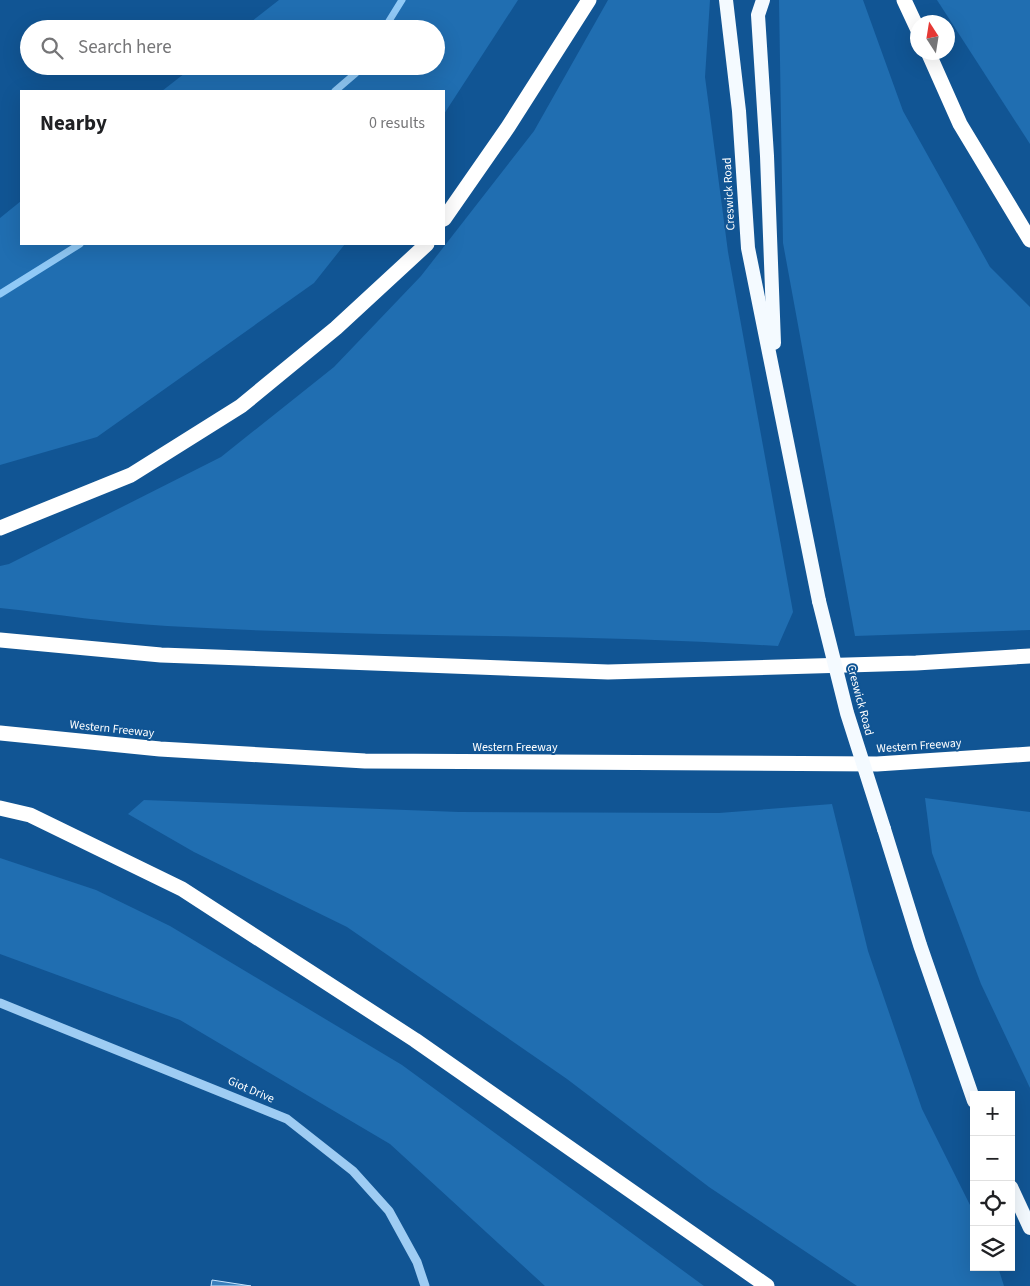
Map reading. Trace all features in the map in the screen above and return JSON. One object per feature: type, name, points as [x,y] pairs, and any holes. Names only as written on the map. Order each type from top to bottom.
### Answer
[{"type":"highway","points":[[445,218],[508,127],[589,0]]},
{"type":"highway","name":"Creswick Road","points":[[726,0],[740,111],[748,248],[819,601],[847,713],[920,945],[971,1091]]},
{"type":"highway","name":"Creswick Road","points":[[763,0],[758,15],[767,156],[775,384]]},
{"type":"highway","points":[[904,0],[911,15]]},
{"type":"highway","points":[[932,60],[960,124],[1030,240]]},
{"type":"highway","points":[[0,528],[131,475],[241,406],[336,328],[425,245]]},
{"type":"highway","points":[[0,640],[161,655],[608,672],[916,663],[1030,656]]},
{"type":"highway","name":"Western Freeway","points":[[0,733],[160,749],[365,761],[876,764],[1030,754]]},
{"type":"highway","points":[[0,808],[30,815],[182,889],[415,1040],[767,1286]]},
{"type":"highway","points":[[1015,1196],[1030,1228]]},
{"type":"street","name":"Giot Drive","points":[[0,1003],[287,1119],[353,1171],[389,1211],[416,1262],[425,1286]]},
{"type":"shaded area","points":[[279,0],[518,0],[445,112],[445,90],[163,90],[182,75],[445,75],[445,20],[253,20]]},
{"type":"shaded area","points":[[608,0],[710,0],[705,77],[728,252],[793,612],[778,646],[625,639],[243,630],[126,623],[0,608],[0,566],[9,564],[221,457],[334,367],[421,276],[534,131]]},
{"type":"shaded area","points":[[779,0],[863,0],[903,111],[990,267],[1030,307],[1030,630],[855,636],[783,243]]},
{"type":"shaded area","points":[[937,0],[1030,0],[1030,144],[955,28],[955,15],[947,15]]},
{"type":"shaded area","points":[[20,202],[20,245],[344,245],[314,283],[97,437],[0,465],[0,218]]},
{"type":"shaded area","points":[[925,798],[1030,812],[1030,1088],[981,984],[932,853]]},
{"type":"shaded area","points":[[144,800],[459,812],[719,813],[832,804],[868,951],[922,1109],[970,1205],[970,1271],[999,1271],[1004,1286],[857,1286],[709,1187],[567,1079],[347,927],[194,852],[128,814]]},
{"type":"shaded area","points":[[0,858],[96,890],[170,926],[402,1065],[704,1286],[545,1286],[390,1144],[180,1020],[0,954]]},
{"type":"building","points":[[212,1280],[251,1286],[211,1286]]},
{"type":"waterway","points":[[390,20],[402,0]]},
{"type":"waterway","points":[[336,90],[354,75]]},
{"type":"waterway","points":[[0,294],[78,245]]}]
